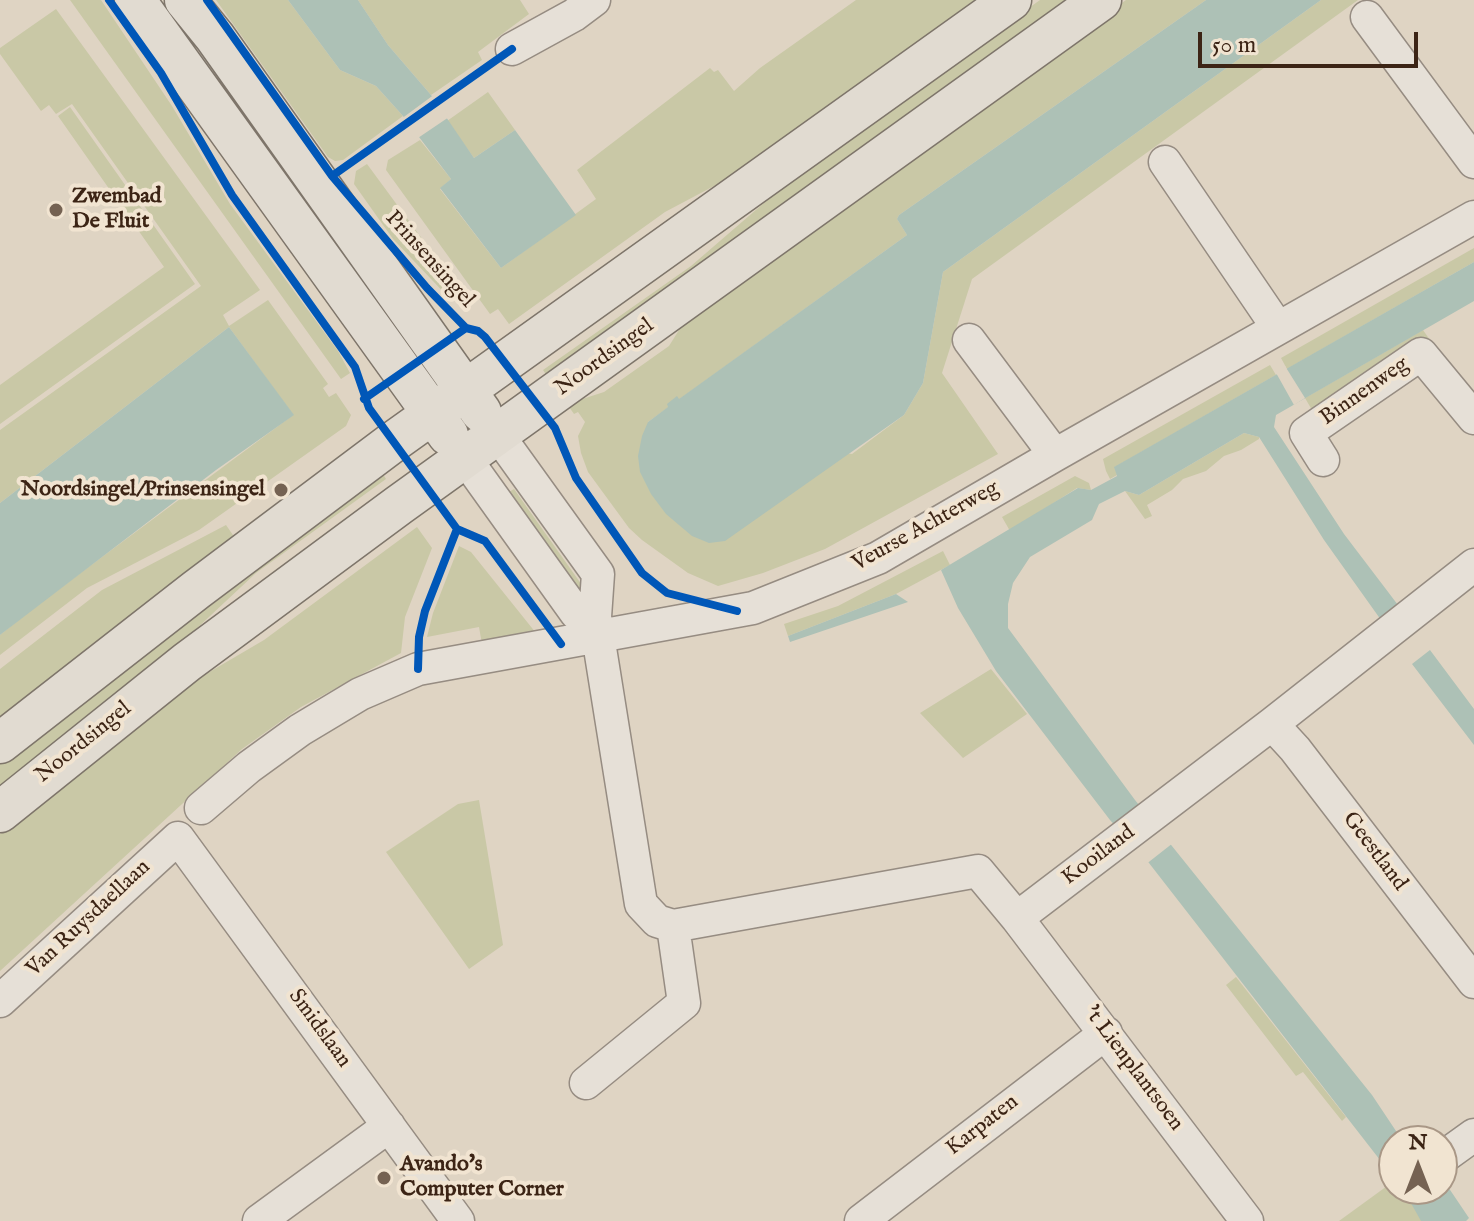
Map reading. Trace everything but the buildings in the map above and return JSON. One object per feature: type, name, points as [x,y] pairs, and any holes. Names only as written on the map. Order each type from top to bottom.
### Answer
[{"type":"main road","points":[[135,0],[465,458]]},
{"type":"main road","name":"Prinsensingel","points":[[185,0],[215,37],[498,435]]},
{"type":"main road","points":[[0,743],[196,590],[432,414],[1011,0]]},
{"type":"main road","name":"Noordsingel","points":[[0,812],[187,662],[1101,0]]},
{"type":"street","points":[[512,49],[577,5]]},
{"type":"street","points":[[1367,17],[1474,162]]},
{"type":"street","points":[[1165,162],[1278,328]]},
{"type":"street","name":"Veurse Achterweg","points":[[201,808],[249,767],[300,730],[374,688],[418,669],[596,628],[753,608],[878,558],[1474,217]]},
{"type":"street","points":[[969,340],[1055,455]]},
{"type":"street","name":"Binnenweg","points":[[1323,460],[1306,433],[1421,354],[1474,418]]},
{"type":"street","name":"Prinsensingel","points":[[498,435],[598,574],[596,628]]},
{"type":"street","points":[[465,458],[576,613],[596,628],[641,904],[657,921],[673,926],[978,871],[1017,918]]},
{"type":"street","name":"Kooiland","points":[[1017,918],[1474,565]]},
{"type":"street","name":"Geestland","points":[[1272,724],[1295,749],[1474,982]]},
{"type":"street","name":"Van Ruysdaellaan","points":[[0,1001],[178,838]]},
{"type":"street","name":"Smidslaan","points":[[178,838],[458,1221]]},
{"type":"street","name":"'t Lienplantsoen","points":[[1017,918],[1247,1221]]},
{"type":"street","points":[[586,1083],[684,1003],[673,926]]},
{"type":"street","name":"Karpaten","points":[[861,1221],[1106,1033]]},
{"type":"street","points":[[259,1221],[389,1126]]},
{"type":"green space","points":[[70,0],[101,0],[172,106],[230,204],[338,351],[350,373],[341,379]]},
{"type":"green space","points":[[216,0],[288,0],[340,70],[376,86],[403,116],[343,160],[335,161],[328,157]]},
{"type":"green space","points":[[358,0],[520,0],[529,14],[478,52],[482,60],[431,95],[388,45]]},
{"type":"green space","points":[[856,0],[985,0],[763,160],[665,212],[509,324],[498,309],[490,314],[386,170],[388,160],[420,140],[451,179],[440,189],[501,268],[596,199],[577,170],[710,68],[714,72],[718,70],[734,91],[760,68]]},
{"type":"green space","points":[[1040,0],[1076,0],[549,379],[543,370],[691,266],[794,177]]},
{"type":"green space","points":[[1126,0],[1206,0],[899,215],[897,219],[907,235],[648,422],[852,454],[904,415],[923,383],[943,272],[1321,0],[1358,0],[972,279],[942,373],[998,454],[825,549],[763,573],[718,586],[688,573],[642,540],[629,528],[588,472],[578,436],[585,422],[567,404],[604,392],[669,346],[684,322]]},
{"type":"green space","points":[[56,9],[260,290],[223,315],[229,326],[268,300],[328,384],[323,388],[329,397],[336,393],[351,415],[346,426],[199,530],[87,588],[0,655],[0,635],[28,612],[293,415],[229,327],[0,503],[0,430],[201,286],[72,104],[56,114],[49,105],[41,111],[0,54],[0,48]]},
{"type":"green space","points":[[488,92],[515,130],[474,158],[447,121]]},
{"type":"green space","points":[[70,107],[195,284],[0,424],[0,385],[164,267],[58,116]]},
{"type":"green space","points":[[367,164],[462,293],[451,300],[393,239],[354,184],[356,171]]},
{"type":"green space","points":[[1474,248],[1474,262],[1287,369],[1281,358]]},
{"type":"green space","points":[[1423,330],[1430,340],[1312,410],[1305,398]]},
{"type":"green space","points":[[1270,365],[1276,375],[1115,467],[1117,475],[1110,479],[1103,459]]},
{"type":"green space","points":[[1244,433],[1259,439],[1224,456],[1206,471],[1183,479],[1172,490],[1147,505],[1152,516],[1145,519],[1125,491],[1139,495]]},
{"type":"green space","points":[[381,471],[386,479],[256,573],[148,674],[0,789],[0,762]]},
{"type":"green space","points":[[1075,476],[1089,483],[1091,490],[1077,488],[1010,531],[1002,517]]},
{"type":"green space","points":[[514,489],[584,588],[588,601],[502,496]]},
{"type":"green space","points":[[226,525],[235,538],[0,719],[0,669],[102,590]]},
{"type":"green space","points":[[417,527],[432,548],[405,617],[401,653],[301,707],[242,749],[0,971],[0,834],[99,750],[189,684],[264,640]]},
{"type":"green space","points":[[459,546],[471,552],[540,638],[483,650],[479,627],[427,637]]},
{"type":"green space","points":[[943,551],[950,565],[896,594],[788,636],[784,624],[838,606]]},
{"type":"green space","points":[[991,669],[1027,714],[963,758],[920,713]]},
{"type":"green space","points":[[479,800],[503,945],[469,969],[386,852],[458,804]]},
{"type":"green space","points":[[1236,977],[1346,1117],[1342,1121],[1303,1072],[1296,1076],[1226,985]]},
{"type":"green space","points":[[1378,1193],[1378,1205],[1418,1205],[1428,1221],[1339,1221]]},
{"type":"shaded area","points":[[288,0],[358,0],[388,45],[431,95],[474,158],[515,130],[576,215],[501,268],[440,188],[451,179],[403,116],[376,86],[340,70]]},
{"type":"shaded area","points":[[1206,0],[1321,0],[943,272],[923,383],[904,415],[725,541],[709,543],[692,536],[666,514],[640,472],[638,456],[648,422],[677,396],[679,399],[907,235],[897,219],[899,215]]},
{"type":"shaded area","points":[[1474,262],[1474,301],[1276,415],[1274,427],[1344,534],[1398,605],[1381,620],[1324,540],[1259,437],[1244,433],[1139,495],[1125,491],[1099,504],[1092,520],[1030,557],[1013,583],[1008,604],[1008,628],[1135,800],[1372,1095],[1392,1125],[1378,1125],[1378,1157],[996,671],[958,608],[941,570],[1078,488],[1091,490],[1117,476],[1114,467]]},
{"type":"shaded area","points":[[229,327],[294,415],[216,470],[0,635],[0,503]]},
{"type":"shaded area","points":[[896,594],[908,602],[790,642],[788,636]]},
{"type":"shaded area","points":[[1430,650],[1474,709],[1474,745],[1412,664]]},
{"type":"shaded area","points":[[1458,1202],[1469,1218],[1466,1221],[1421,1221],[1412,1205],[1458,1205]]},
{"type":"pier","points":[[435,94],[449,117],[415,140],[401,119]]},
{"type":"pier","points":[[1285,366],[1305,398],[1294,405],[1275,371]]},
{"type":"pier","points":[[1141,803],[1173,843],[1145,865],[1113,825]]},
{"type":"cycle path","points":[[109,0],[161,73],[232,195],[355,367],[369,408],[457,529],[485,541],[561,644]]},
{"type":"cycle path","points":[[207,0],[332,176],[427,288],[466,328],[478,331],[485,337],[555,428],[576,478],[642,573],[667,593],[737,611]]},
{"type":"cycle path","points":[[332,176],[512,49]]},
{"type":"cycle path","points":[[364,399],[466,328]]},
{"type":"cycle path","points":[[418,669],[419,637],[425,611],[457,529]]},
{"type":"place","name":"Zwembad De Fluit","points":[[56,210]]},
{"type":"place","name":"Noordsingel/Prinsensingel","points":[[281,490]]},
{"type":"place","name":"Avando's Computer Corner","points":[[384,1178]]}]
